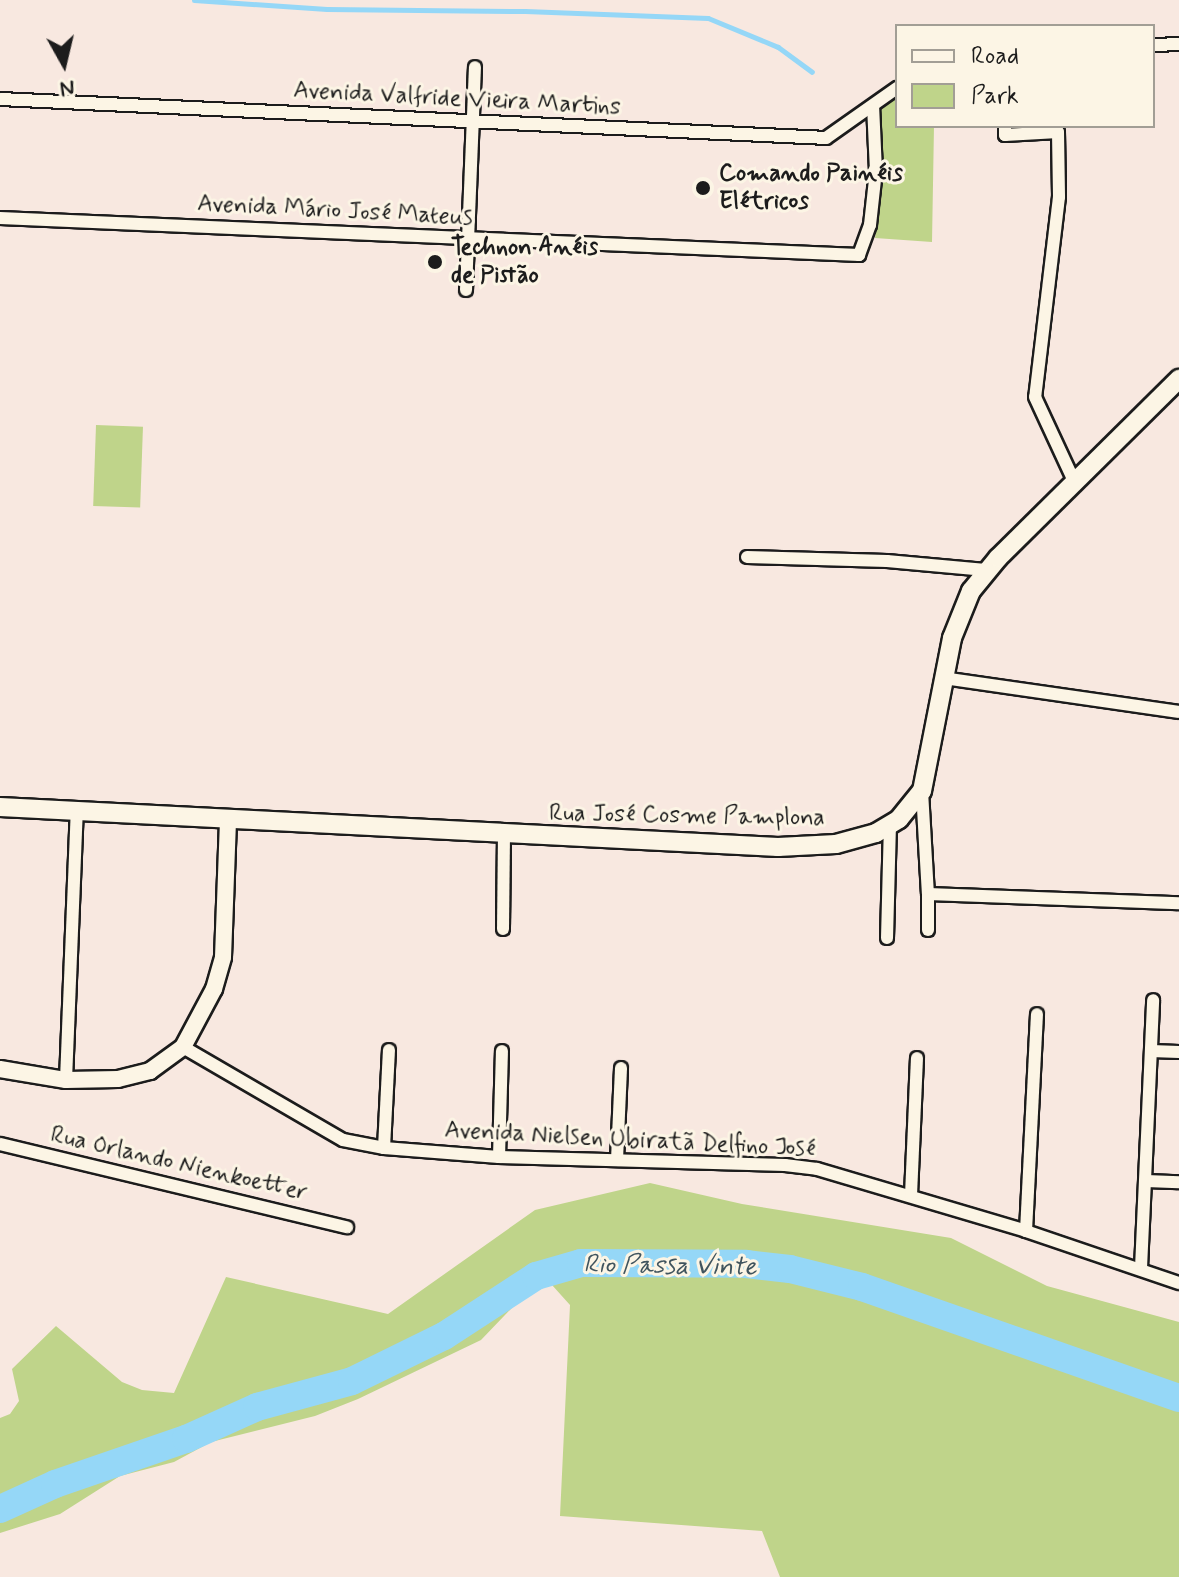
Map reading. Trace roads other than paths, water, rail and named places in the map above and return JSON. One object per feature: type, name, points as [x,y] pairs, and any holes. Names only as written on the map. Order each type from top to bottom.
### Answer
[{"type":"main road","points":[[922,791],[958,617],[986,570],[1074,481],[1170,395],[1179,379]]},
{"type":"main road","name":"Rua José Cosme Pamplona","points":[[0,807],[778,847],[856,840],[890,826],[907,812],[922,791]]},
{"type":"street","points":[[1155,45],[1179,44]]},
{"type":"street","points":[[466,290],[475,67]]},
{"type":"street","name":"Avenida Valfride Vieira Martins","points":[[0,99],[826,138],[895,90]]},
{"type":"street","name":"Avenida Mário José Mateus","points":[[0,218],[859,255],[870,225],[875,183],[873,106]]},
{"type":"street","points":[[1005,128],[1005,135],[1058,132],[1059,197],[1035,397],[1074,481]]},
{"type":"street","points":[[747,557],[887,561],[986,570]]},
{"type":"street","points":[[943,678],[1179,712]]},
{"type":"street","points":[[922,791],[928,930]]},
{"type":"street","points":[[66,1080],[77,810]]},
{"type":"street","points":[[0,1069],[66,1080],[98,1081],[137,1075],[163,1064],[183,1047],[214,989],[223,957],[228,818]]},
{"type":"street","points":[[887,938],[890,826]]},
{"type":"street","points":[[503,929],[504,835]]},
{"type":"street","points":[[928,894],[1179,903]]},
{"type":"street","points":[[1141,1268],[1153,1000]]},
{"type":"street","points":[[1026,1231],[1037,1014]]},
{"type":"street","name":"Avenida Nielsen Ubiratã Delfino José","points":[[183,1047],[314,1127],[343,1140],[384,1148],[499,1157],[785,1165],[847,1176],[911,1195],[1179,1283]]},
{"type":"street","points":[[384,1148],[389,1050]]},
{"type":"street","points":[[499,1157],[502,1051]]},
{"type":"street","points":[[1151,1051],[1179,1052]]},
{"type":"street","points":[[911,1195],[917,1058]]},
{"type":"street","points":[[617,1160],[621,1068]]},
{"type":"street","name":"Rua Orlando Nienkoetter","points":[[0,1144],[347,1227]]},
{"type":"street","points":[[1146,1181],[1179,1182]]},
{"type":"waterway","points":[[194,0],[327,9],[525,11],[708,18],[778,47],[812,72]]},
{"type":"waterway","name":"Rio Passa Vinte","points":[[0,1509],[55,1484],[186,1439],[257,1407],[352,1381],[444,1336],[536,1276],[581,1263],[746,1264],[790,1269],[862,1287],[1179,1398]]},
{"type":"place","name":"Comando Painéis Elétricos","points":[[703,188]]},
{"type":"place","name":"Technon Anéis de Pistão","points":[[435,262]]}]
